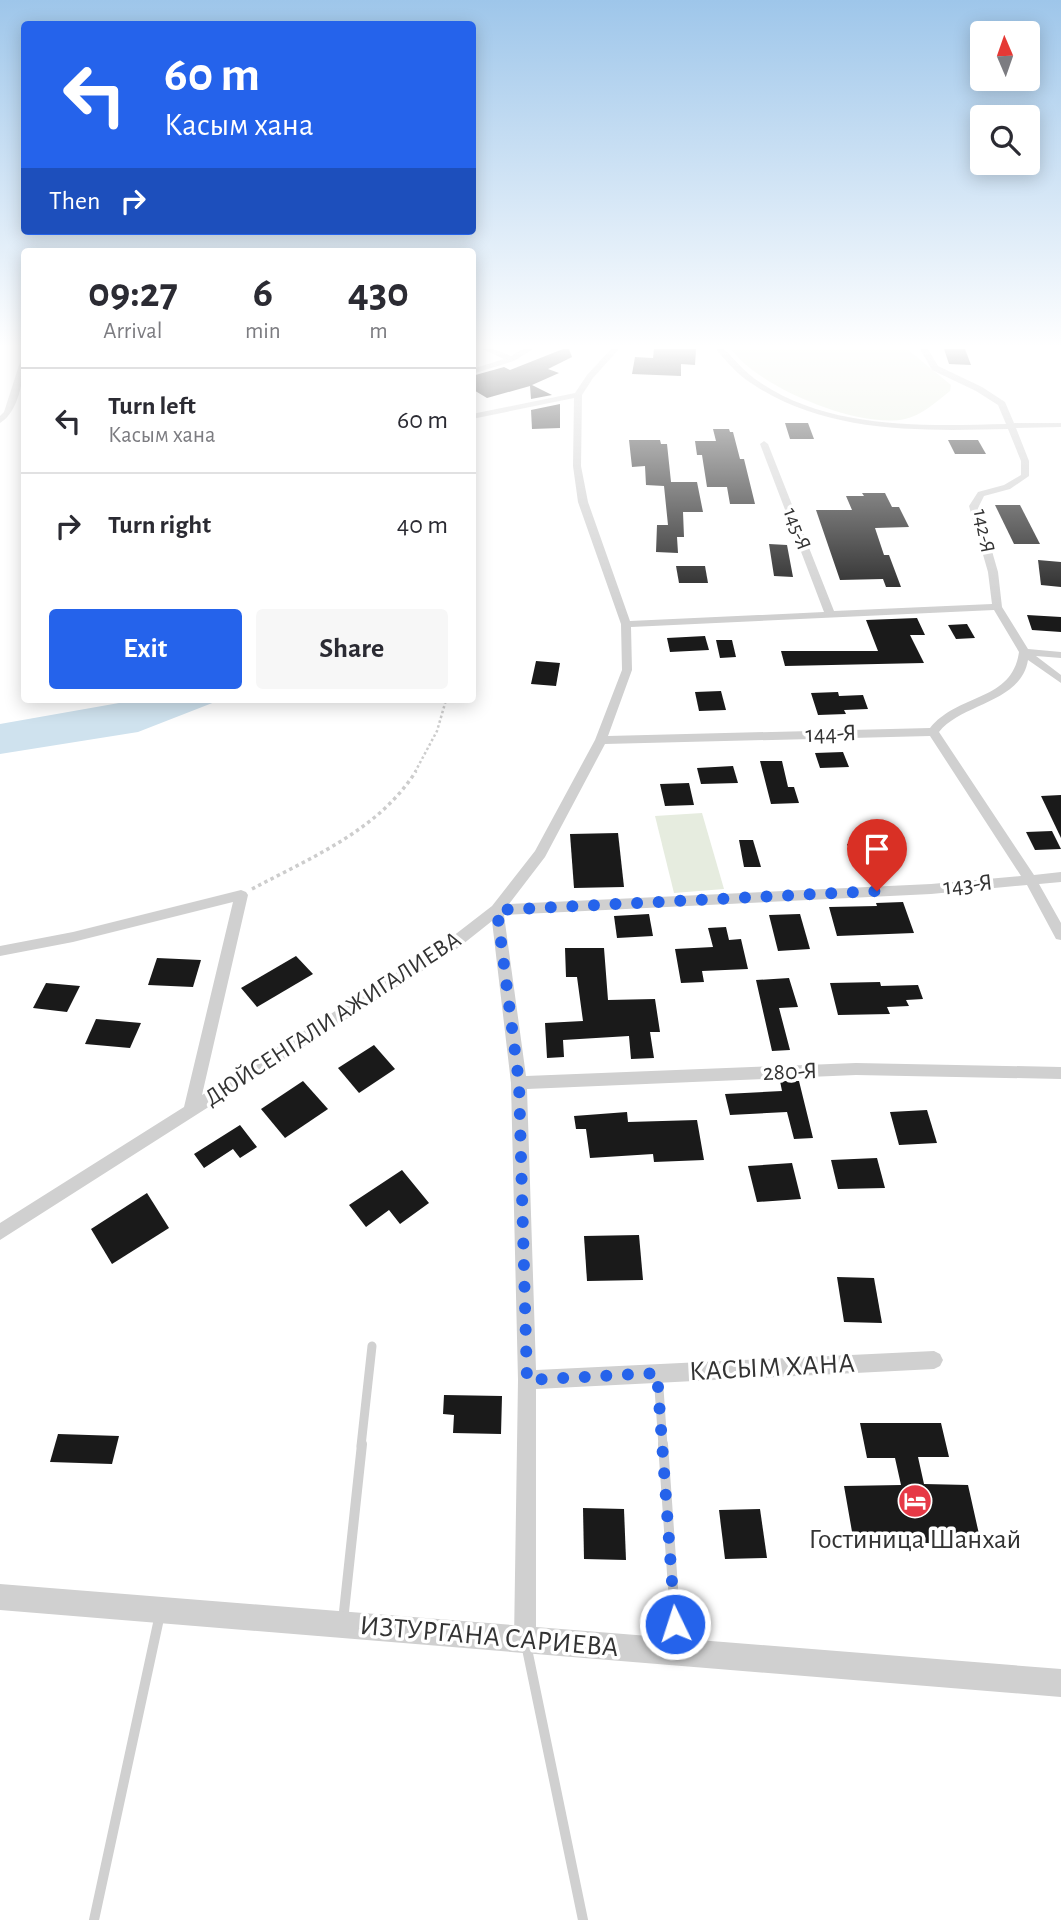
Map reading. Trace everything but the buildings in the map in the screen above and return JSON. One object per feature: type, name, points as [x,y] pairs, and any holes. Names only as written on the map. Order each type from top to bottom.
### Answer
[{"type":"street","name":"ДЮЙСЕНГАЛИ АЖИГАЛИЕВА","points":[[0,1232],[453,944],[497,910],[540,854],[601,740],[626,670],[626,624],[583,502],[577,466],[577,439]]},
{"type":"street","name":"142-Я","points":[[1016,439],[1025,461],[1025,476],[1007,487],[981,494],[974,506],[993,572],[997,607],[1024,652],[1061,680]]},
{"type":"street","name":"145-Я","points":[[764,444],[830,615]]},
{"type":"street","points":[[626,624],[997,607]]},
{"type":"street","points":[[1061,654],[1024,652],[1020,673],[1001,690],[952,712],[938,723],[933,732],[1030,879],[1061,935]]},
{"type":"street","name":"144-Я","points":[[601,740],[933,732]]},
{"type":"street","name":"143-Я","points":[[497,910],[931,889],[1061,877]]},
{"type":"street","points":[[0,951],[73,937],[241,895],[191,1110]]},
{"type":"street","points":[[497,910],[519,1083],[527,1380],[525,1640]]},
{"type":"street","name":"280-Я","points":[[519,1083],[856,1069],[1061,1073]]},
{"type":"street","name":"КАСЫМ ХАНА","points":[[527,1380],[934,1360]]},
{"type":"street","name":"ИЗТУРГАНА САРИЕВА","points":[[0,1597],[1061,1683]]},
{"type":"lane","points":[[343,1625],[372,1346]]},
{"type":"lane","points":[[657,1373],[677,1652]]},
{"type":"lane","points":[[94,1920],[161,1610]]},
{"type":"lane","points":[[525,1640],[583,1920]]},
{"type":"path","points":[[241,895],[318,853],[379,815],[419,768],[442,722],[445,703]]},
{"type":"shaded area","points":[[702,813],[724,889],[674,893],[655,816]]},
{"type":"water","points":[[119,703],[212,703],[138,732],[0,754],[0,724]]},
{"type":"place","name":"Гостиница Шанхай","points":[[915,1501]]},
{"type":"route","points":[[675,1624],[657,1373],[527,1380],[519,1083],[497,910],[877,891]]}]
